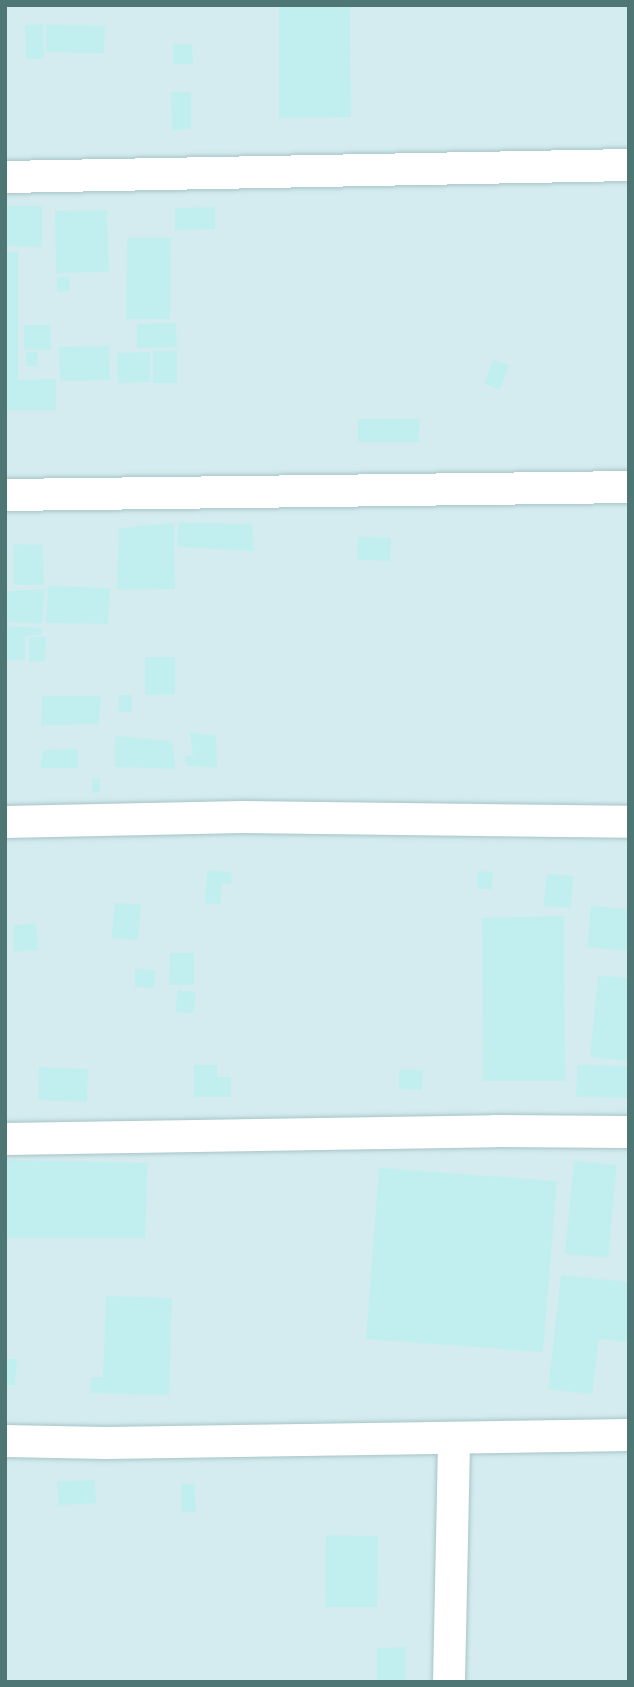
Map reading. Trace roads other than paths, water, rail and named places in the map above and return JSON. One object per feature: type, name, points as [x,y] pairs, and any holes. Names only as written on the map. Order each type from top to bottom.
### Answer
[{"type":"street","points":[[8,167],[629,165]]},
{"type":"street","points":[[5,495],[629,487]]},
{"type":"street","points":[[5,822],[242,817],[629,822]]},
{"type":"street","points":[[5,1139],[629,1132]]},
{"type":"street","points":[[5,1441],[106,1443],[629,1435]]},
{"type":"street","points":[[449,1682],[454,1439]]}]
